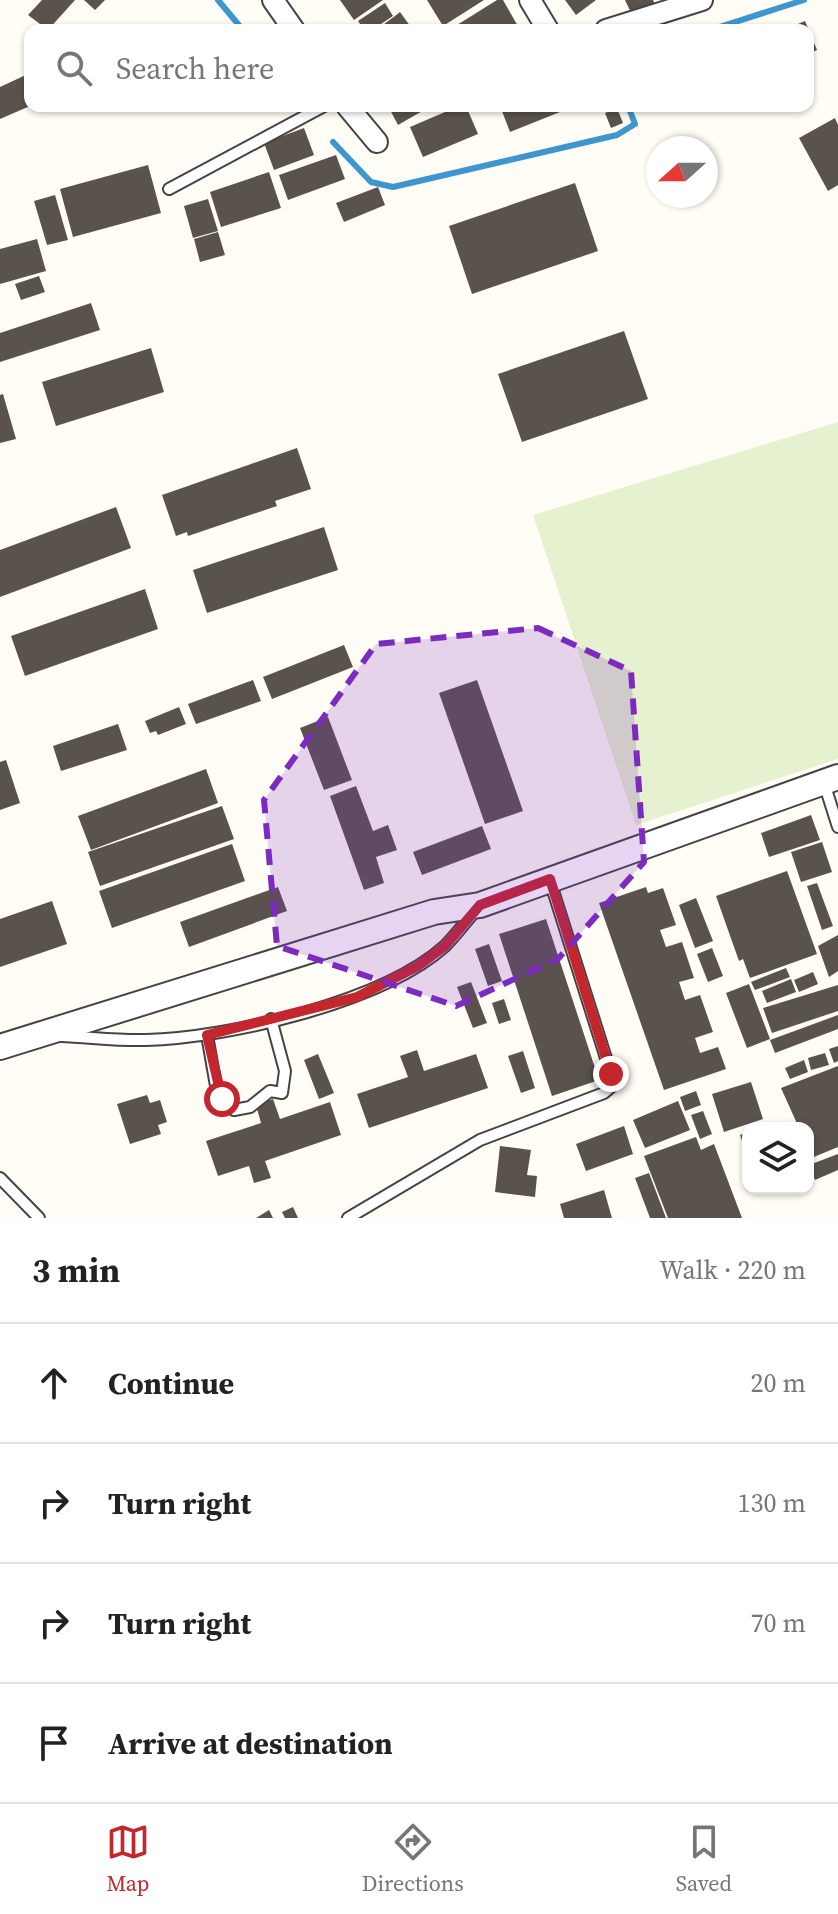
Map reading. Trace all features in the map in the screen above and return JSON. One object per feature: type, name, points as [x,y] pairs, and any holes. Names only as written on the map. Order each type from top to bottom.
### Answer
[{"type":"street","points":[[273,0],[290,24]]},
{"type":"street","points":[[530,0],[544,24]]},
{"type":"street","points":[[625,24],[702,0]]},
{"type":"street","points":[[352,112],[377,142]]},
{"type":"street","points":[[0,1047],[434,912],[480,905],[831,779]]},
{"type":"lane","points":[[169,189],[313,112]]},
{"type":"lane","points":[[831,779],[838,827]]},
{"type":"lane","points":[[348,1218],[480,1140],[604,1093],[612,1086],[611,1074],[550,879]]},
{"type":"lane","points":[[39,1035],[146,1040],[207,1035],[357,997],[418,966],[445,946],[480,905]]},
{"type":"lane","points":[[207,1035],[222,1099],[234,1110],[250,1107],[270,1091],[282,1093],[285,1071],[271,1019]]},
{"type":"lane","points":[[0,1178],[39,1218]]},
{"type":"highlighted area","points":[[538,628],[631,671],[644,862],[558,959],[456,1006],[277,946],[264,800],[376,644]]},
{"type":"green space","points":[[838,422],[838,759],[636,825],[533,515]]},
{"type":"building","points":[[42,0],[75,0],[53,24],[40,24],[28,15]]},
{"type":"building","points":[[84,0],[105,0],[95,10]]},
{"type":"building","points":[[340,0],[383,0],[354,20]]},
{"type":"building","points":[[427,0],[484,0],[446,24],[442,24]]},
{"type":"building","points":[[497,0],[503,0],[517,24],[459,24]]},
{"type":"building","points":[[565,0],[596,0],[576,15]]},
{"type":"building","points":[[625,0],[653,0],[656,6],[633,17]]},
{"type":"building","points":[[385,3],[393,16],[381,24],[360,24],[358,21]]},
{"type":"building","points":[[400,12],[409,24],[384,24]]},
{"type":"building","points":[[24,76],[24,109],[0,119],[0,87]]},
{"type":"building","points":[[391,112],[421,112],[398,125]]},
{"type":"building","points":[[445,112],[469,112],[478,134],[423,157],[410,127]]},
{"type":"building","points":[[502,112],[560,112],[510,132]]},
{"type":"building","points":[[619,112],[623,123],[611,128],[605,113]]},
{"type":"building","points":[[835,118],[838,125],[838,185],[828,191],[799,138]]},
{"type":"building","points":[[304,128],[314,155],[274,170],[264,143]]},
{"type":"building","points":[[336,155],[345,179],[288,200],[279,175]]},
{"type":"building","points":[[148,165],[161,213],[73,237],[60,189]]},
{"type":"building","points":[[269,172],[281,208],[221,227],[210,192]]},
{"type":"building","points":[[575,183],[598,251],[472,294],[449,226]]},
{"type":"building","points":[[378,187],[385,205],[344,222],[336,203]]},
{"type":"building","points":[[55,195],[68,240],[47,245],[34,201]]},
{"type":"building","points":[[208,199],[218,231],[193,238],[184,206]]},
{"type":"building","points":[[218,232],[225,255],[200,262],[194,239]]},
{"type":"building","points":[[37,239],[46,271],[0,284],[0,249]]},
{"type":"building","points":[[39,276],[45,292],[21,300],[15,284]]},
{"type":"building","points":[[91,303],[100,330],[0,362],[0,333]]},
{"type":"building","points":[[624,331],[648,399],[522,442],[498,374]]},
{"type":"building","points":[[151,348],[164,392],[56,426],[42,382]]},
{"type":"building","points":[[3,394],[16,439],[0,443],[0,395]]},
{"type":"building","points":[[297,448],[311,489],[275,501],[277,506],[188,536],[187,532],[176,536],[162,495]]},
{"type":"building","points":[[116,507],[131,548],[0,597],[0,550]]},
{"type":"building","points":[[324,527],[338,570],[207,613],[193,570]]},
{"type":"building","points":[[145,589],[158,629],[25,676],[11,636]]},
{"type":"building","points":[[344,645],[353,667],[272,699],[263,677]]},
{"type":"building","points":[[253,680],[261,701],[196,724],[188,704]]},
{"type":"building","points":[[477,680],[523,811],[485,824],[439,693]]},
{"type":"building","points":[[179,707],[186,724],[158,735],[156,731],[150,733],[145,721]]},
{"type":"building","points":[[328,717],[352,780],[324,790],[300,728]]},
{"type":"building","points":[[118,724],[127,750],[61,771],[53,746]]},
{"type":"building","points":[[6,760],[20,803],[0,810],[0,762]]},
{"type":"building","points":[[206,769],[218,803],[91,850],[78,816]]},
{"type":"building","points":[[356,786],[373,831],[388,825],[397,850],[376,857],[384,883],[364,890],[330,796]]},
{"type":"building","points":[[222,806],[234,839],[100,886],[88,852]]},
{"type":"building","points":[[811,815],[820,840],[769,857],[761,833]]},
{"type":"building","points":[[482,826],[491,849],[422,875],[413,852]]},
{"type":"building","points":[[822,842],[832,872],[801,882],[791,852]]},
{"type":"building","points":[[232,844],[245,881],[112,928],[99,891]]},
{"type":"building","points":[[787,871],[817,954],[750,978],[743,959],[739,961],[716,896]]},
{"type":"building","points":[[817,883],[833,926],[822,930],[807,886]]},
{"type":"building","points":[[278,887],[287,911],[189,947],[180,922]]},
{"type":"building","points":[[646,887],[648,893],[663,888],[676,925],[660,930],[666,947],[682,942],[694,978],[679,982],[685,1000],[700,995],[713,1032],[695,1038],[700,1053],[718,1047],[726,1069],[664,1090],[599,903]]},
{"type":"building","points":[[696,898],[713,941],[695,948],[679,905]]},
{"type":"building","points":[[52,901],[67,944],[0,967],[0,919]]},
{"type":"building","points":[[546,919],[599,1080],[552,1096],[499,934]]},
{"type":"building","points":[[838,935],[838,971],[829,977],[818,946]]},
{"type":"building","points":[[489,944],[502,981],[488,986],[475,949]]},
{"type":"building","points":[[712,948],[723,976],[708,982],[697,954]]},
{"type":"building","points":[[786,968],[790,977],[755,990],[751,982]]},
{"type":"building","points":[[813,972],[818,984],[799,992],[794,980]]},
{"type":"building","points":[[791,979],[796,992],[767,1003],[762,991]]},
{"type":"building","points":[[471,982],[487,1023],[473,1028],[457,987]]},
{"type":"building","points":[[749,984],[770,1039],[747,1048],[726,993]]},
{"type":"building","points":[[838,985],[838,1011],[772,1033],[763,1008]]},
{"type":"building","points":[[504,999],[511,1020],[499,1024],[492,1003]]},
{"type":"building","points":[[838,1015],[838,1029],[775,1053],[770,1040]]},
{"type":"building","points":[[838,1046],[838,1061],[834,1063],[829,1049]]},
{"type":"building","points":[[417,1050],[424,1071],[476,1054],[488,1088],[369,1128],[357,1094],[408,1077],[400,1056]]},
{"type":"building","points":[[523,1051],[535,1088],[521,1093],[508,1056]]},
{"type":"building","points":[[825,1053],[829,1065],[811,1070],[808,1058]]},
{"type":"building","points":[[318,1054],[334,1093],[319,1099],[304,1060]]},
{"type":"building","points":[[804,1060],[808,1072],[790,1079],[785,1068]]},
{"type":"building","points":[[838,1066],[838,1147],[814,1157],[814,1122],[796,1122],[781,1088]]},
{"type":"building","points":[[751,1082],[763,1119],[742,1122],[742,1126],[724,1132],[712,1094]]},
{"type":"building","points":[[696,1091],[701,1105],[685,1111],[680,1097]]},
{"type":"building","points":[[147,1095],[150,1103],[160,1100],[167,1122],[158,1125],[161,1134],[130,1144],[117,1104]]},
{"type":"building","points":[[273,1099],[280,1119],[330,1102],[341,1135],[265,1161],[271,1178],[254,1183],[249,1166],[218,1176],[206,1141],[261,1123],[256,1105]]},
{"type":"building","points":[[678,1101],[690,1130],[645,1148],[633,1120]]},
{"type":"building","points":[[703,1111],[712,1134],[700,1139],[691,1115]]},
{"type":"building","points":[[624,1126],[633,1154],[586,1171],[576,1144]]},
{"type":"building","points":[[696,1137],[701,1150],[714,1144],[742,1218],[668,1218],[644,1156]]},
{"type":"building","points":[[500,1146],[531,1150],[527,1175],[537,1176],[535,1197],[495,1192]]},
{"type":"building","points":[[838,1154],[838,1170],[815,1180],[814,1163]]},
{"type":"building","points":[[649,1173],[666,1218],[650,1218],[635,1178]]},
{"type":"building","points":[[604,1190],[612,1218],[564,1218],[560,1204]]},
{"type":"building","points":[[293,1207],[298,1218],[285,1218],[282,1212]]},
{"type":"building","points":[[269,1210],[273,1218],[256,1218]]},
{"type":"waterway","points":[[218,0],[238,24]]},
{"type":"waterway","points":[[729,24],[804,0]]},
{"type":"waterway","points":[[333,142],[371,182],[393,187],[617,135],[635,124],[630,112]]},
{"type":"route","points":[[222,1099],[216,1086],[207,1035],[357,997],[418,966],[445,946],[480,905],[550,879],[611,1074]]}]
